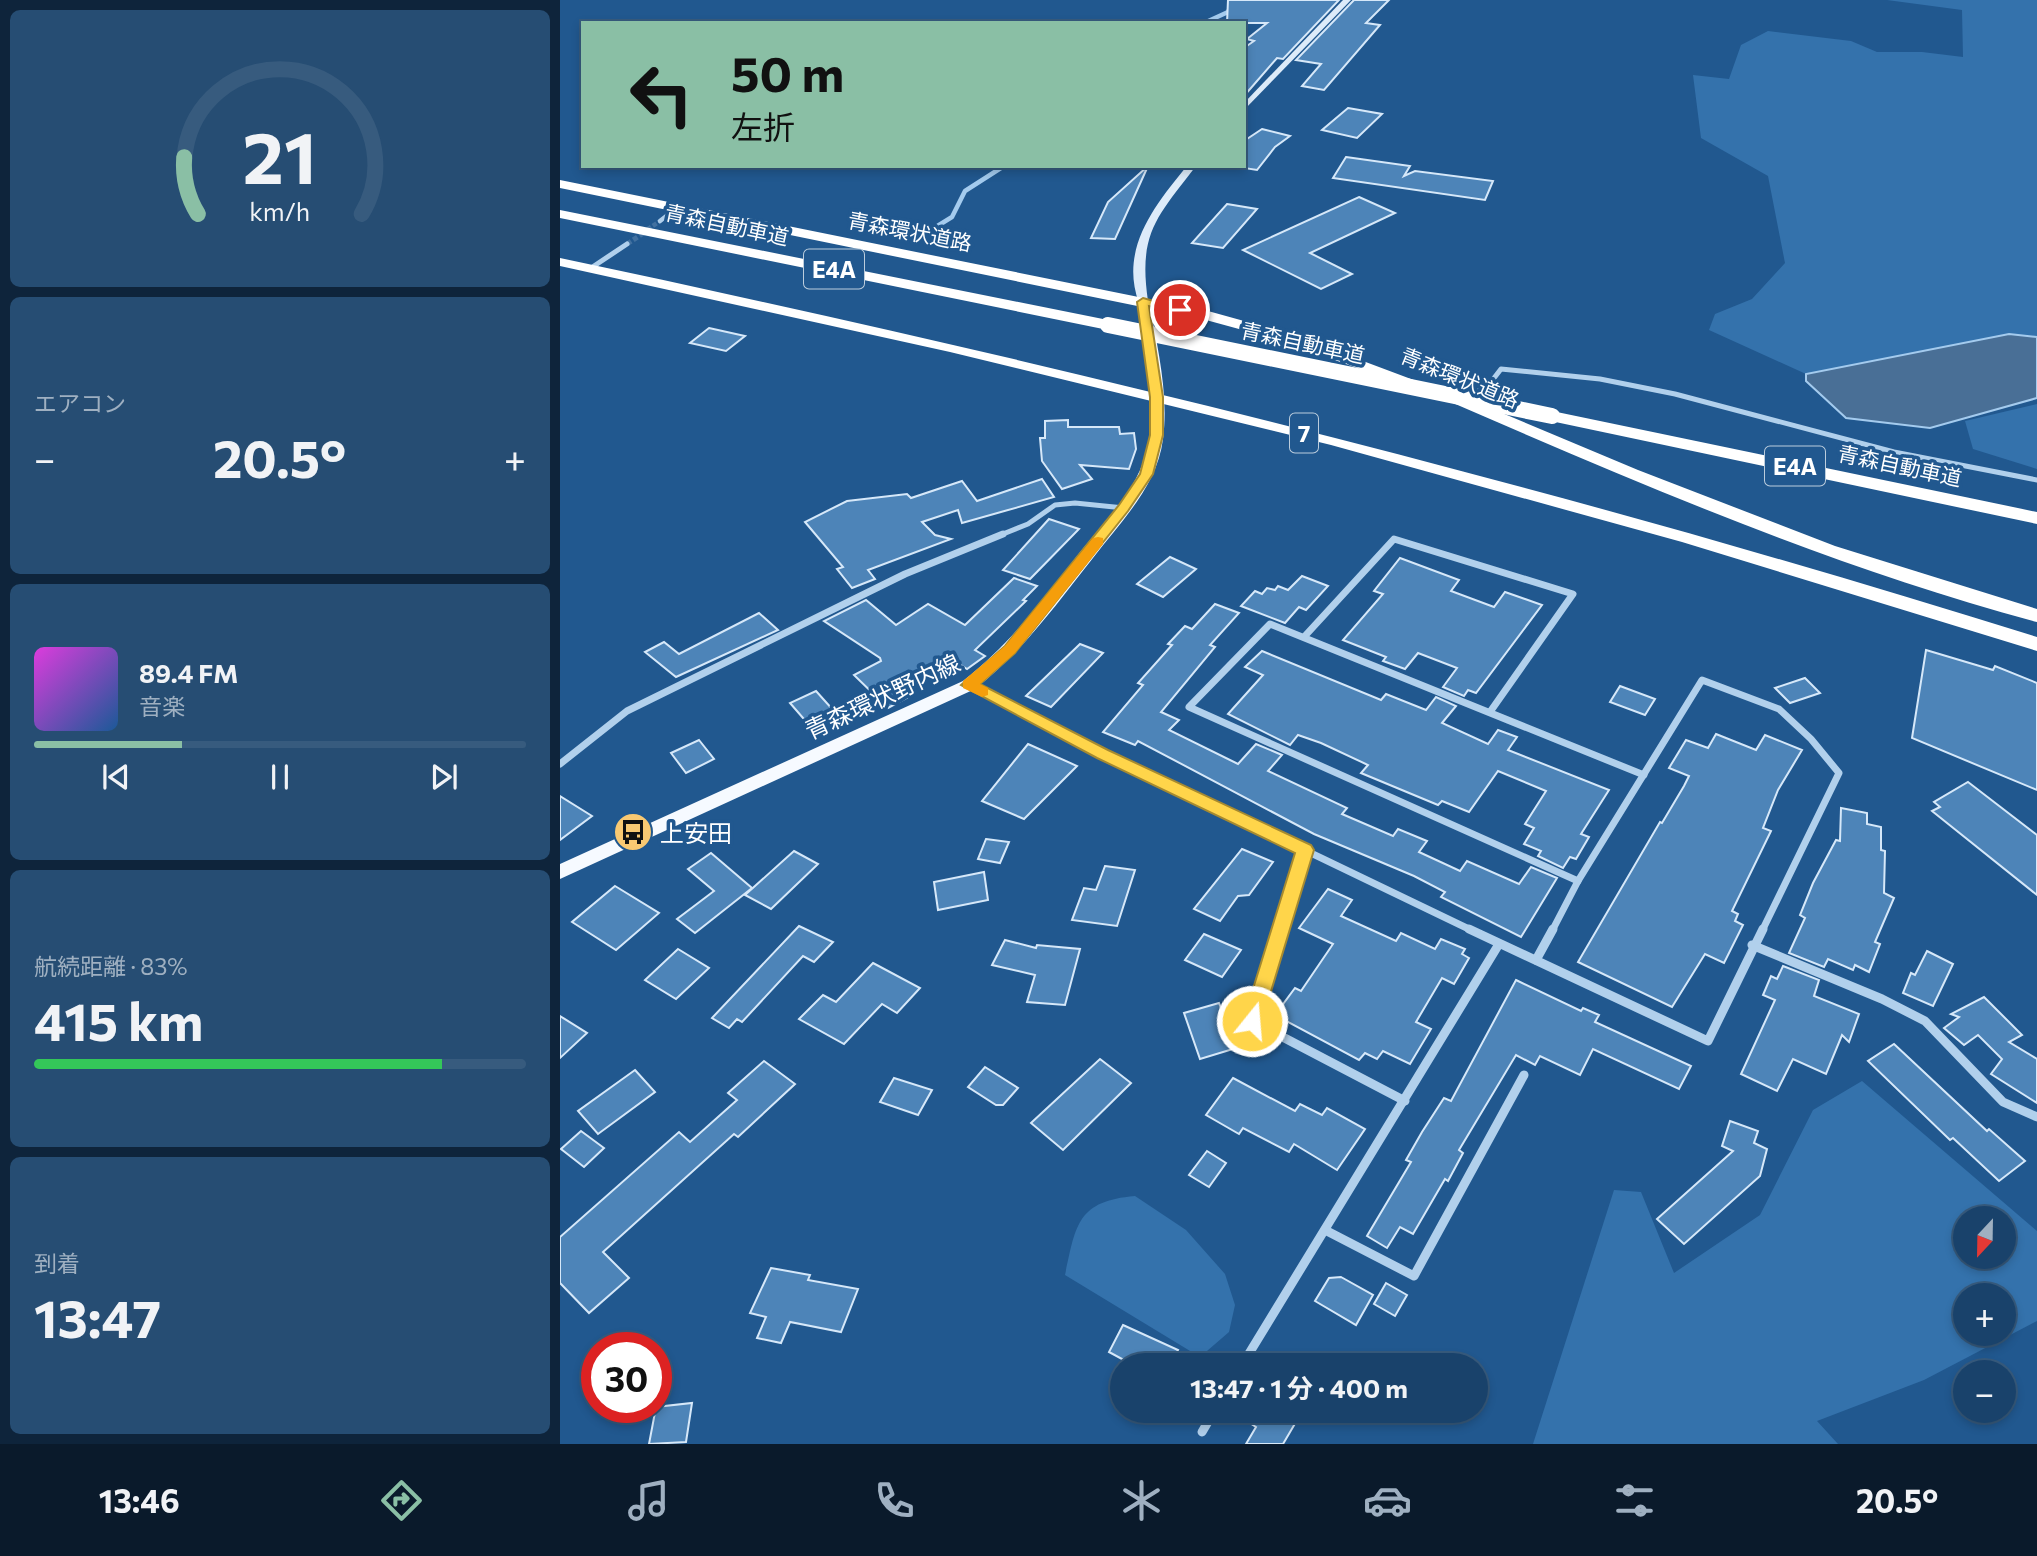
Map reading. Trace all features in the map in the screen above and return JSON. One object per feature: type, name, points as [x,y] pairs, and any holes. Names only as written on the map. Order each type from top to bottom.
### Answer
[{"type":"highway","name":"青森環状道路","points":[[560,184],[1143,302],[1284,337],[1464,401],[1632,474],[1791,536],[1943,588],[2037,616]]},
{"type":"highway","name":"青森自動車道","points":[[560,214],[2037,517]]},
{"type":"highway","name":"7","points":[[560,262],[1156,397],[1337,441],[1806,573],[2037,644]]},
{"type":"main road","name":"青森環状野内線","points":[[560,872],[969,685],[1010,649],[1124,508],[1147,474],[1153,459],[1157,435],[1156,397],[1143,302]]},
{"type":"street","points":[[1246,106],[1347,0]]},
{"type":"street","points":[[1143,302],[1137,269],[1142,240],[1157,212],[1190,168]]},
{"type":"street","points":[[660,221],[678,207]]},
{"type":"street","points":[[591,268],[627,244]]},
{"type":"street","points":[[1464,401],[1491,382],[1501,369],[1600,379],[1675,394],[1894,452],[2037,481]]},
{"type":"street","points":[[560,764],[627,710],[905,574],[1028,524],[1055,506],[1074,502],[1124,508]]},
{"type":"street","points":[[1304,637],[1394,539],[1573,594],[1490,712]]},
{"type":"street","points":[[1578,881],[1189,707],[1270,624],[1644,775]]},
{"type":"street","points":[[969,685],[1102,754],[1499,944],[1708,1041],[1752,945],[1839,774],[1811,739],[1779,709],[1702,680],[1578,881],[1536,960]]},
{"type":"street","points":[[1305,850],[1252,1021],[1405,1101]]},
{"type":"street","points":[[1249,1353],[1499,944]]},
{"type":"street","points":[[1752,945],[1882,999],[1924,1021],[2003,1102],[2037,1117]]},
{"type":"street","points":[[1325,1230],[1414,1276],[1524,1076]]},
{"type":"street","points":[[1202,1432],[1207,1423]]},
{"type":"shaded area","points":[[1887,0],[2037,0],[2037,337],[2009,334],[1806,374],[1709,330],[1715,314],[1752,299],[1785,263],[1768,176],[1701,138],[1693,75],[1729,79],[1741,45],[1768,31],[1851,41],[1877,52],[1922,52],[1963,57],[1962,10]]},
{"type":"shaded area","points":[[2009,334],[2037,337],[2037,398],[1930,428],[1846,418],[1806,381],[1806,374]]},
{"type":"shaded area","points":[[2037,404],[2037,469],[1973,449],[1965,421]]},
{"type":"shaded area","points":[[1862,1081],[2008,1206],[1953,1206],[1953,1269],[2016,1269],[2016,1213],[2037,1231],[2037,1321],[2016,1332],[2016,1283],[1953,1283],[1953,1346],[1989,1346],[1962,1360],[1953,1360],[1953,1365],[1924,1380],[1817,1421],[1838,1444],[1533,1444],[1614,1190],[1641,1192],[1674,1273],[1760,1215],[1813,1110]]},
{"type":"shaded area","points":[[1135,1196],[1186,1230],[1225,1274],[1235,1305],[1229,1332],[1205,1353],[1193,1353],[1065,1275],[1072,1242],[1082,1219],[1101,1203]]},
{"type":"building","points":[[1228,0],[1339,0],[1283,59],[1277,58],[1246,94],[1246,47],[1254,41],[1247,39],[1267,23],[1227,21]]},
{"type":"building","points":[[1354,0],[1389,0],[1366,23],[1380,25],[1324,90],[1302,86],[1321,64],[1296,60]]},
{"type":"building","points":[[1348,108],[1382,114],[1357,138],[1322,130]]},
{"type":"building","points":[[1262,129],[1290,136],[1275,147],[1257,170],[1244,168],[1246,140]]},
{"type":"building","points":[[1346,157],[1410,166],[1404,176],[1415,171],[1493,181],[1485,200],[1333,178]]},
{"type":"building","points":[[1147,168],[1115,239],[1091,238],[1108,202]]},
{"type":"building","points":[[1359,197],[1395,213],[1310,253],[1352,274],[1321,289],[1243,250]]},
{"type":"building","points":[[1227,204],[1257,209],[1223,248],[1192,243]]},
{"type":"building","points":[[709,328],[745,336],[726,351],[690,343]]},
{"type":"building","points":[[1068,420],[1068,427],[1119,427],[1120,434],[1134,433],[1136,449],[1129,469],[1080,465],[1092,479],[1062,489],[1042,461],[1040,438],[1045,438],[1045,421]]},
{"type":"building","points":[[1042,479],[1054,497],[962,523],[958,510],[922,522],[935,535],[951,539],[868,570],[875,579],[852,588],[837,569],[843,567],[805,522],[847,501],[907,494],[911,498],[962,481],[977,501]]},
{"type":"building","points":[[1049,519],[1079,529],[1030,579],[1003,570]]},
{"type":"building","points":[[1170,557],[1196,569],[1163,597],[1137,584]]},
{"type":"building","points":[[1400,558],[1459,580],[1451,591],[1494,607],[1505,592],[1542,605],[1476,693],[1468,690],[1464,696],[1443,687],[1457,668],[1418,653],[1405,669],[1383,661],[1386,657],[1343,640],[1383,594],[1374,591]]},
{"type":"building","points":[[1302,576],[1328,586],[1306,610],[1299,607],[1285,623],[1241,606],[1255,591],[1262,594],[1267,588],[1275,590],[1278,586],[1288,590]]},
{"type":"building","points":[[1014,578],[1037,586],[1023,600],[1026,601],[975,650],[985,656],[967,669],[953,660],[905,692],[910,696],[888,708],[854,675],[881,661],[880,658],[824,621],[866,600],[896,625],[928,604],[965,625]]},
{"type":"building","points":[[1215,604],[1239,613],[1210,645],[1215,647],[1161,712],[1179,720],[1169,730],[1238,764],[1256,744],[1282,755],[1268,771],[1347,808],[1342,814],[1393,836],[1398,829],[1427,841],[1419,852],[1460,871],[1467,861],[1519,884],[1531,867],[1557,878],[1521,937],[1441,897],[1445,892],[1414,876],[1314,834],[1138,741],[1135,745],[1103,732],[1143,685],[1138,683],[1172,645],[1168,644],[1185,626],[1192,629]]},
{"type":"building","points":[[759,613],[778,630],[676,677],[645,652],[664,642],[679,654]]},
{"type":"building","points":[[1080,644],[1103,653],[1051,707],[1026,696]]},
{"type":"building","points":[[1926,650],[1993,670],[1995,666],[2037,683],[2037,790],[1912,738]]},
{"type":"building","points":[[1262,651],[1381,700],[1386,694],[1426,710],[1436,697],[1456,706],[1442,723],[1488,744],[1498,730],[1517,737],[1508,750],[1609,790],[1581,834],[1589,837],[1576,859],[1570,857],[1563,868],[1538,856],[1541,851],[1524,844],[1534,828],[1525,824],[1546,791],[1498,771],[1469,812],[1442,801],[1438,805],[1361,773],[1368,765],[1321,743],[1298,735],[1290,745],[1228,714],[1263,675],[1245,667]]},
{"type":"building","points":[[1805,678],[1820,693],[1790,703],[1775,688]]},
{"type":"building","points":[[1620,686],[1655,699],[1645,715],[1610,702]]},
{"type":"building","points":[[816,691],[842,720],[816,733],[790,703]]},
{"type":"building","points":[[1716,734],[1756,750],[1765,735],[1802,750],[1778,790],[1763,828],[1771,831],[1732,911],[1738,914],[1735,921],[1743,925],[1724,963],[1705,954],[1672,1007],[1578,962],[1689,776],[1669,768],[1686,740],[1708,748]]},
{"type":"building","points":[[699,740],[714,759],[686,773],[671,753]]},
{"type":"building","points":[[1028,744],[1077,766],[1024,819],[982,801]]},
{"type":"building","points":[[1968,782],[2037,835],[2037,895],[1932,811],[1940,807],[1934,802]]},
{"type":"building","points":[[560,796],[592,816],[560,840]]},
{"type":"building","points":[[1841,808],[1867,813],[1867,824],[1881,827],[1881,850],[1885,851],[1884,893],[1894,898],[1875,942],[1880,944],[1869,972],[1855,965],[1853,970],[1828,959],[1824,967],[1789,953],[1805,918],[1800,915],[1813,883],[1836,840],[1840,841]]},
{"type":"building","points":[[986,839],[1009,842],[1000,863],[978,859]]},
{"type":"building","points":[[1242,849],[1273,862],[1249,895],[1238,896],[1220,921],[1194,909]]},
{"type":"building","points":[[794,851],[818,864],[771,909],[745,895]]},
{"type":"building","points":[[711,853],[752,888],[695,933],[677,919],[714,891],[688,869]]},
{"type":"building","points":[[1105,866],[1135,870],[1117,926],[1072,920],[1084,888],[1096,890]]},
{"type":"building","points":[[984,872],[988,900],[938,910],[934,882]]},
{"type":"building","points":[[615,886],[659,913],[616,950],[572,922]]},
{"type":"building","points":[[1328,889],[1352,900],[1341,916],[1396,941],[1401,933],[1435,949],[1441,939],[1465,949],[1462,954],[1469,958],[1454,984],[1442,978],[1416,1022],[1431,1029],[1410,1064],[1383,1051],[1377,1059],[1365,1053],[1359,1060],[1275,1015],[1295,988],[1301,991],[1333,944],[1299,928]]},
{"type":"building","points":[[799,926],[833,942],[814,962],[803,956],[742,1022],[737,1019],[729,1028],[712,1018]]},
{"type":"building","points":[[1204,934],[1241,950],[1222,977],[1185,960]]},
{"type":"building","points":[[1005,940],[1036,948],[1037,945],[1080,949],[1065,1005],[1027,1002],[1035,975],[992,965]]},
{"type":"building","points":[[678,949],[709,968],[676,999],[645,980]]},
{"type":"building","points":[[1927,951],[1953,964],[1933,1006],[1903,993],[1911,973],[1915,975]]},
{"type":"building","points":[[873,963],[920,988],[897,1013],[882,1004],[844,1044],[799,1019],[823,995],[836,1002]]},
{"type":"building","points":[[1783,966],[1819,980],[1814,996],[1859,1014],[1849,1042],[1842,1035],[1826,1074],[1793,1059],[1777,1091],[1741,1074],[1775,1000],[1763,995],[1771,976],[1777,979]]},
{"type":"building","points":[[1516,980],[1581,1011],[1583,1008],[1599,1015],[1595,1022],[1691,1066],[1679,1089],[1593,1049],[1580,1075],[1540,1056],[1535,1065],[1516,1055],[1459,1150],[1463,1153],[1448,1181],[1445,1179],[1413,1234],[1400,1227],[1387,1248],[1367,1236],[1411,1162],[1406,1160],[1422,1132],[1444,1098],[1451,1101]]},
{"type":"building","points":[[1984,997],[2022,1035],[2009,1042],[2037,1059],[2037,1103],[1991,1074],[2002,1059],[1978,1035],[1964,1045],[1944,1028],[1959,1017],[1951,1014]]},
{"type":"building","points":[[1219,1003],[1233,1040],[1233,1049],[1200,1059],[1184,1013]]},
{"type":"building","points":[[560,1016],[587,1033],[560,1058]]},
{"type":"building","points":[[1894,1044],[1987,1131],[1989,1129],[2025,1161],[1999,1181],[1953,1138],[1950,1140],[1868,1061]]},
{"type":"building","points":[[1100,1059],[1131,1083],[1063,1150],[1031,1123]]},
{"type":"building","points":[[764,1061],[795,1084],[738,1137],[734,1134],[603,1252],[629,1278],[589,1313],[560,1283],[560,1237],[679,1132],[690,1142],[737,1100],[728,1093]]},
{"type":"building","points":[[985,1067],[1018,1088],[1003,1105],[996,1105],[968,1087]]},
{"type":"building","points":[[635,1070],[655,1092],[598,1134],[578,1111]]},
{"type":"building","points":[[894,1078],[932,1090],[918,1115],[880,1102]]},
{"type":"building","points":[[1233,1078],[1295,1111],[1300,1104],[1322,1115],[1327,1108],[1365,1129],[1337,1170],[1294,1144],[1289,1152],[1243,1128],[1239,1134],[1206,1115]]},
{"type":"building","points":[[1730,1121],[1758,1131],[1754,1143],[1767,1149],[1760,1176],[1684,1244],[1657,1219],[1733,1151],[1722,1146]]},
{"type":"building","points":[[581,1131],[604,1148],[584,1167],[561,1149]]},
{"type":"building","points":[[1207,1151],[1226,1163],[1209,1187],[1189,1175]]},
{"type":"building","points":[[771,1268],[810,1275],[808,1280],[858,1289],[841,1332],[790,1322],[781,1343],[757,1338],[766,1317],[750,1313]]},
{"type":"building","points":[[1341,1277],[1373,1295],[1356,1325],[1315,1301],[1329,1278]]},
{"type":"building","points":[[1386,1283],[1407,1295],[1395,1316],[1374,1304]]},
{"type":"building","points":[[1123,1325],[1178,1350],[1176,1353],[1109,1352]]},
{"type":"building","points":[[692,1403],[686,1442],[649,1444],[653,1423],[672,1423],[672,1405]]},
{"type":"building","points":[[1250,1423],[1295,1423],[1283,1444],[1246,1444],[1256,1427]]},
{"type":"waterway","points":[[1208,21],[1228,12],[1231,6]]},
{"type":"waterway","points":[[929,232],[926,233],[952,217],[965,191],[1001,168]]},
{"type":"tunnel","points":[[642,233],[660,221]]},
{"type":"tunnel","points":[[627,244],[645,232]]},
{"type":"slow traffic","points":[[982,691],[969,685],[990,670],[1010,649],[1098,541]]},
{"type":"place","name":"上安田","points":[[633,832]]},
{"type":"route","points":[[1180,310],[1143,302],[1156,397],[1157,435],[1147,474],[1124,508],[1010,649],[990,670],[969,685],[1102,754],[1305,850],[1252,1021]]}]
